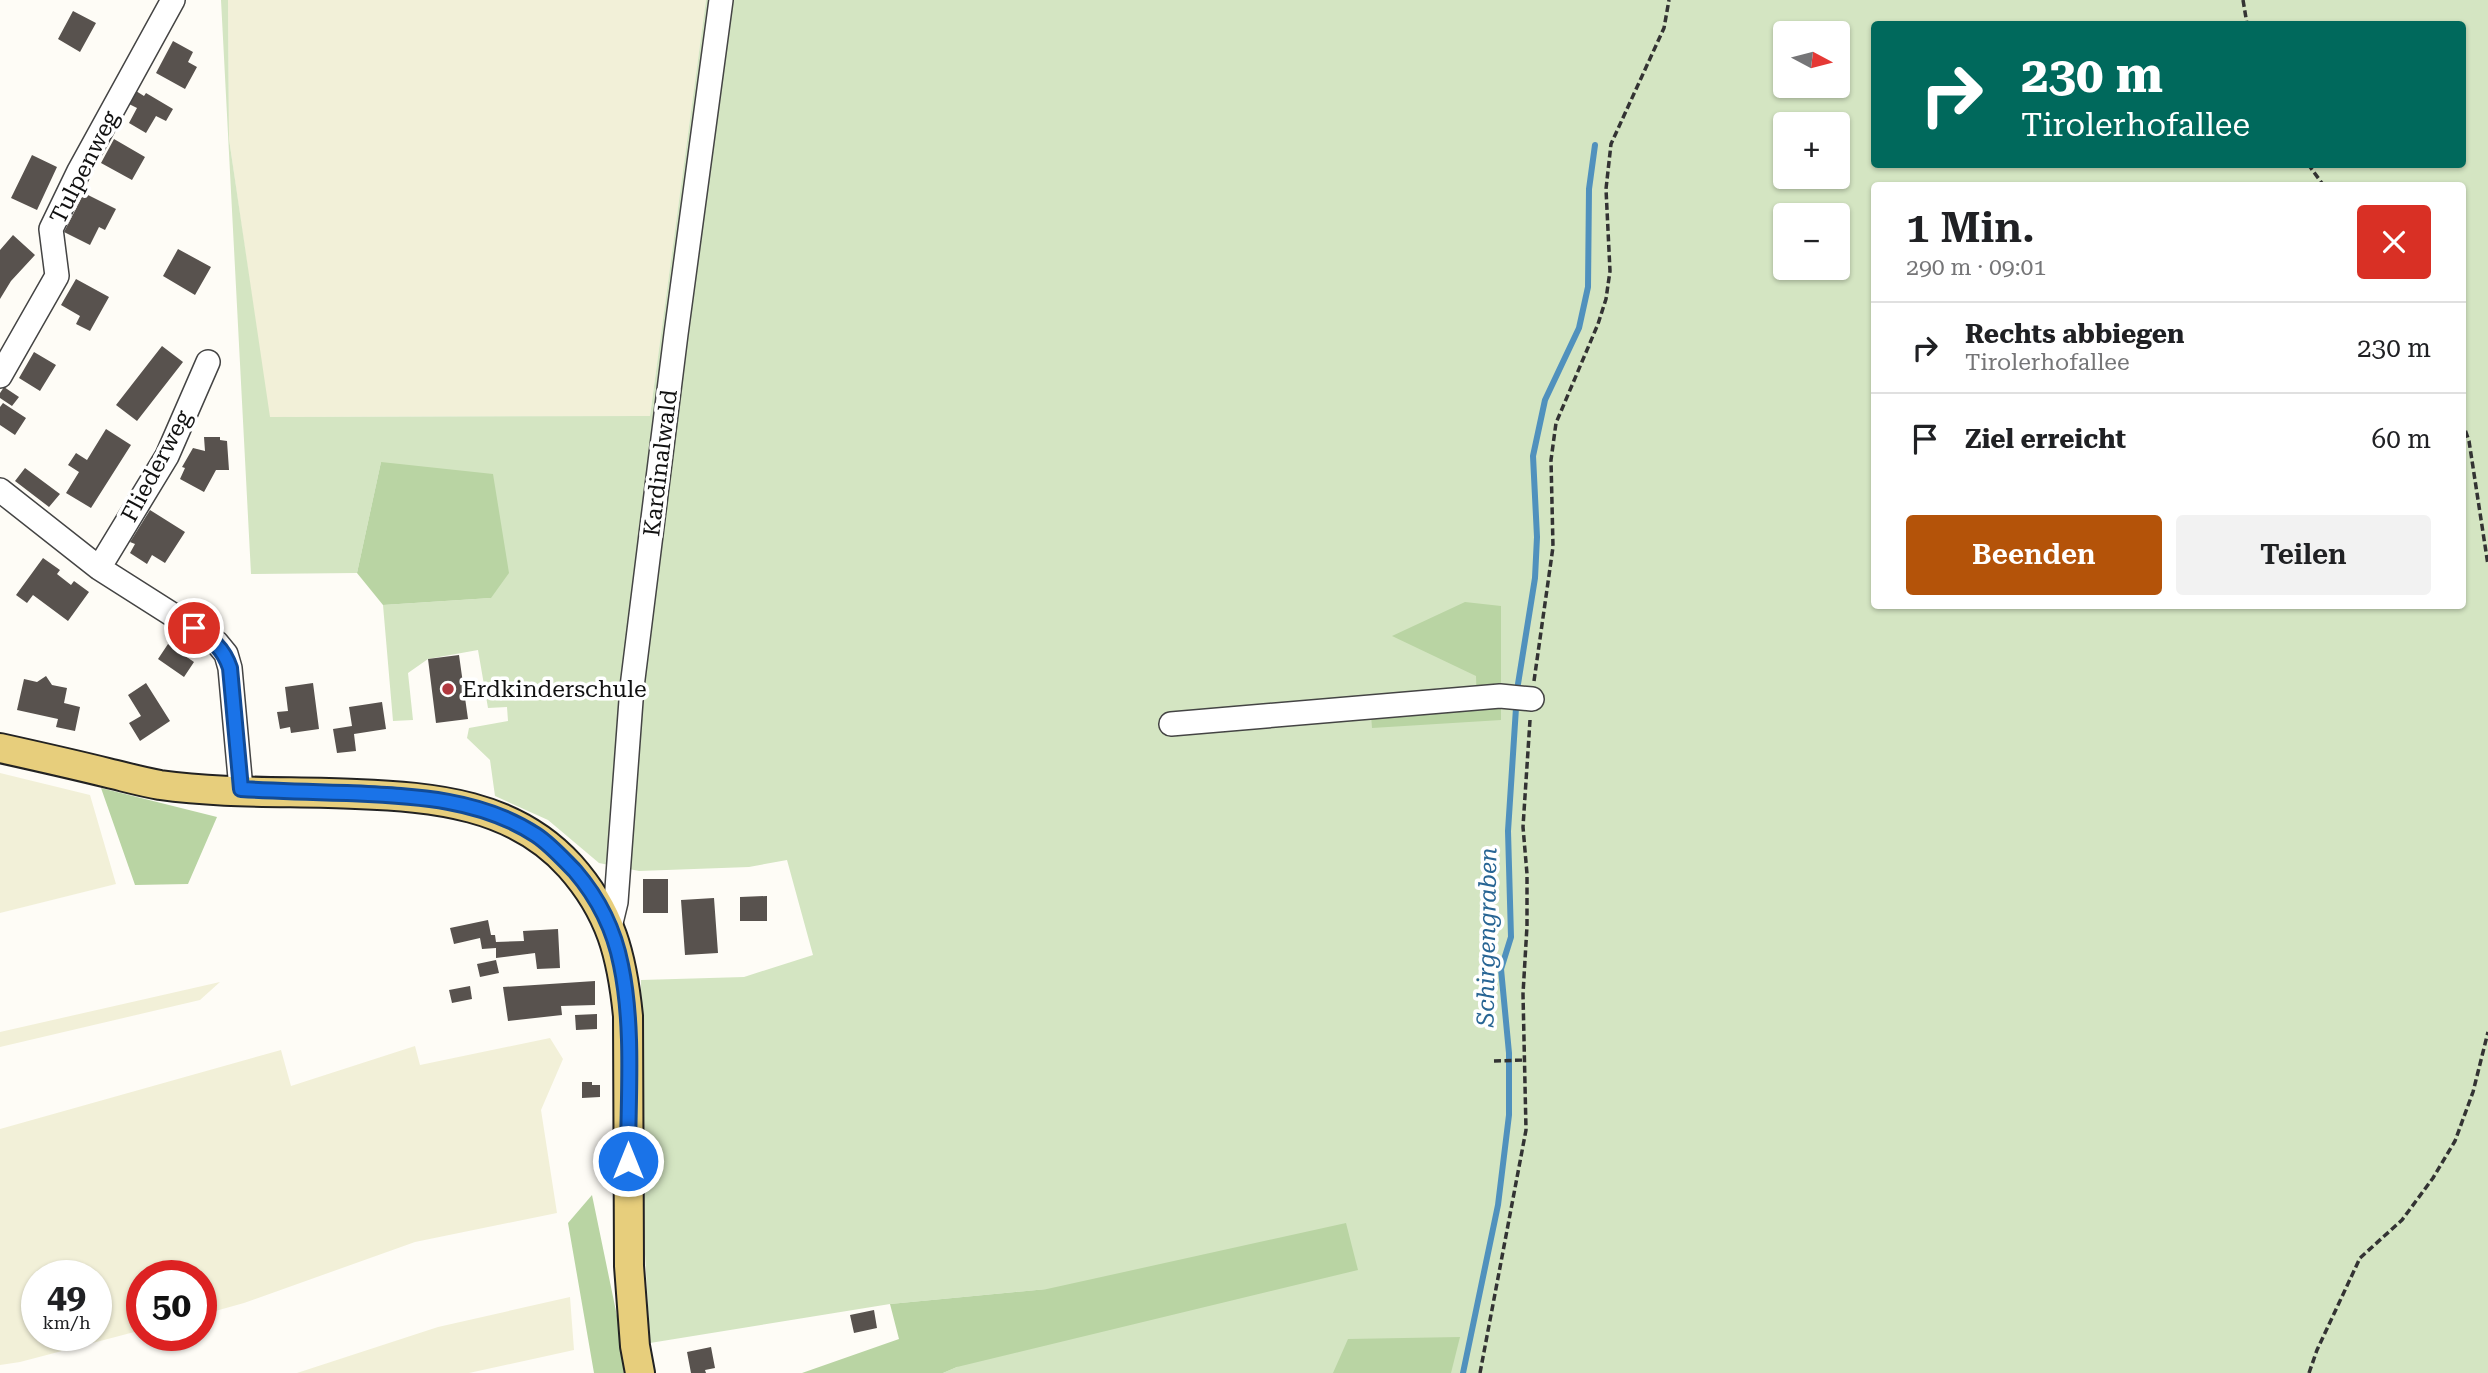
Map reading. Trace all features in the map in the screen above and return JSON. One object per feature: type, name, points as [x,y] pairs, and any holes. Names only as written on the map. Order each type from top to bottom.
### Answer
[{"type":"main road","points":[[0,748],[160,785],[415,796],[487,811],[537,836],[561,856],[586,884],[600,905],[622,966],[628,1016],[629,1266],[635,1346],[640,1373]]},
{"type":"street","name":"Tulpenweg","points":[[0,376],[57,276],[51,229],[79,171],[173,0]]},
{"type":"street","name":"Kardinalwald","points":[[610,927],[616,902],[632,687],[721,0]]},
{"type":"street","name":"Fliederweg","points":[[99,568],[167,456],[208,362]]},
{"type":"street","points":[[0,491],[99,568],[217,643],[226,654],[230,668],[241,789]]},
{"type":"street","points":[[1171,724],[1500,696],[1532,699]]},
{"type":"path","points":[[1480,1373],[1526,1130],[1523,994],[1527,874],[1523,827],[1532,699],[1553,547],[1551,460],[1556,423],[1606,299],[1610,271],[1606,189],[1611,144],[1664,28],[1669,0]]},
{"type":"path","points":[[2243,0],[2246,21]]},
{"type":"path","points":[[2466,432],[2488,565]]},
{"type":"path","points":[[2309,1373],[2360,1258],[2402,1220],[2433,1178],[2455,1141],[2473,1093],[2488,1032]]},
{"type":"path","points":[[1494,1061],[1526,1060]]},
{"type":"shaded area","points":[[228,0],[706,0],[650,416],[269,417],[229,139]]},
{"type":"shaded area","points":[[0,773],[90,795],[116,884],[0,913]]},
{"type":"shaded area","points":[[220,982],[200,1000],[0,1047],[0,1032]]},
{"type":"shaded area","points":[[550,1038],[563,1059],[541,1110],[557,1213],[415,1242],[217,1311],[217,1260],[126,1260],[126,1334],[112,1338],[112,1260],[21,1260],[21,1351],[62,1351],[0,1365],[0,1129],[281,1050],[291,1086],[415,1046],[420,1065]]},
{"type":"shaded area","points":[[570,1297],[574,1350],[469,1373],[297,1373],[438,1327]]},
{"type":"green space","points":[[221,0],[228,0],[229,139],[270,417],[650,416],[706,0],[2488,0],[2488,1373],[943,1373],[957,1367],[1047,1289],[890,1304],[650,1343],[641,1183],[641,980],[744,977],[813,955],[787,860],[749,867],[639,871],[599,863],[548,820],[495,796],[490,760],[467,738],[469,728],[508,721],[507,707],[488,708],[478,650],[428,659],[408,673],[413,720],[393,721],[383,605],[491,598],[381,462],[357,573],[251,574]]},
{"type":"green space","points":[[381,462],[493,474],[509,573],[491,598],[383,605],[357,573]]},
{"type":"green space","points":[[1465,602],[1501,606],[1501,720],[1372,728],[1371,715],[1477,705],[1476,676],[1392,636]]},
{"type":"green space","points":[[101,788],[217,817],[188,884],[135,885]]},
{"type":"green space","points":[[592,1195],[617,1316],[624,1373],[594,1373],[568,1223]]},
{"type":"green space","points":[[1346,1223],[1358,1270],[957,1367],[943,1373],[802,1373],[899,1339],[890,1304],[1047,1289]]},
{"type":"green space","points":[[1460,1337],[1451,1373],[1333,1373],[1348,1339]]},
{"type":"building","points":[[73,11],[96,23],[80,52],[58,39]]},
{"type":"building","points":[[173,41],[193,52],[188,62],[197,67],[185,89],[156,73]]},
{"type":"building","points":[[136,91],[144,96],[146,93],[173,109],[166,121],[156,116],[146,133],[129,123],[137,108],[129,104]]},
{"type":"building","points":[[114,139],[145,157],[132,180],[101,163]]},
{"type":"building","points":[[32,155],[57,167],[37,210],[11,198]]},
{"type":"building","points":[[84,193],[116,209],[105,230],[99,227],[90,245],[64,232]]},
{"type":"building","points":[[13,235],[35,255],[11,281],[0,299],[0,250]]},
{"type":"building","points":[[178,249],[211,267],[195,295],[163,276]]},
{"type":"building","points":[[76,279],[109,297],[90,331],[76,324],[80,316],[61,305]]},
{"type":"building","points":[[162,346],[183,362],[137,421],[116,405]]},
{"type":"building","points":[[34,352],[56,365],[40,391],[19,378]]},
{"type":"building","points":[[4,387],[19,397],[12,406],[0,398]]},
{"type":"building","points":[[3,403],[26,418],[15,435],[0,425],[0,407]]},
{"type":"building","points":[[106,429],[131,445],[91,508],[66,493],[79,472],[68,465],[76,453],[87,460]]},
{"type":"building","points":[[204,437],[220,437],[220,440],[227,441],[229,470],[216,470],[204,492],[180,479],[185,468],[182,467],[193,448],[205,451]]},
{"type":"building","points":[[25,468],[60,494],[49,507],[15,481]]},
{"type":"building","points":[[150,510],[185,532],[165,563],[152,555],[147,564],[130,553],[135,544],[130,542]]},
{"type":"building","points":[[43,558],[60,570],[57,574],[71,585],[74,581],[89,592],[68,621],[33,595],[27,603],[16,595]]},
{"type":"building","points":[[168,644],[194,662],[184,677],[158,659]]},
{"type":"building","name":"Erdkinderschule","points":[[459,655],[468,719],[436,723],[428,659]]},
{"type":"building","points":[[46,676],[52,685],[67,688],[64,703],[80,707],[75,731],[56,727],[58,719],[17,710],[24,679],[37,682]]},
{"type":"building","points":[[146,683],[170,721],[140,741],[129,723],[141,716],[128,695]]},
{"type":"building","points":[[313,683],[319,729],[291,733],[290,727],[280,729],[277,712],[288,711],[285,687]]},
{"type":"building","points":[[382,702],[386,729],[354,734],[356,751],[337,753],[333,729],[352,726],[349,707]]},
{"type":"building","points":[[643,879],[668,879],[668,913],[643,913]]},
{"type":"building","points":[[767,896],[767,921],[740,921],[740,897]]},
{"type":"building","points":[[714,898],[718,953],[685,955],[681,900]]},
{"type":"building","points":[[488,920],[491,935],[495,935],[496,942],[524,941],[523,931],[558,929],[560,968],[537,969],[535,953],[496,958],[496,948],[482,949],[480,938],[454,944],[450,928]]},
{"type":"building","points":[[496,960],[499,973],[480,977],[477,964]]},
{"type":"building","points":[[595,981],[595,1005],[561,1006],[562,1015],[508,1021],[503,987]]},
{"type":"building","points":[[470,986],[472,999],[452,1003],[449,990]]},
{"type":"building","points":[[597,1014],[597,1029],[576,1030],[575,1015]]},
{"type":"building","points":[[582,1082],[600,1085],[600,1097],[582,1098]]},
{"type":"building","points":[[874,1310],[877,1328],[854,1333],[850,1315]]},
{"type":"building","points":[[711,1347],[715,1368],[705,1370],[706,1373],[691,1373],[687,1352]]},
{"type":"waterway","name":"Schirgengraben","points":[[1518,684],[1535,578],[1537,537],[1533,456],[1545,400],[1579,328],[1588,287],[1589,189],[1595,145]]},
{"type":"waterway","name":"Schirgengraben","points":[[1463,1373],[1498,1205],[1509,1115],[1509,1053],[1501,969],[1511,937],[1508,831],[1516,708]]},
{"type":"place","name":"Erdkinderschule","points":[[448,689]]},
{"type":"route","points":[[194,628],[217,643],[226,654],[230,668],[241,789],[415,796],[462,804],[511,821],[537,836],[561,856],[586,884],[610,927],[622,966],[628,1016],[628,1161]]}]
